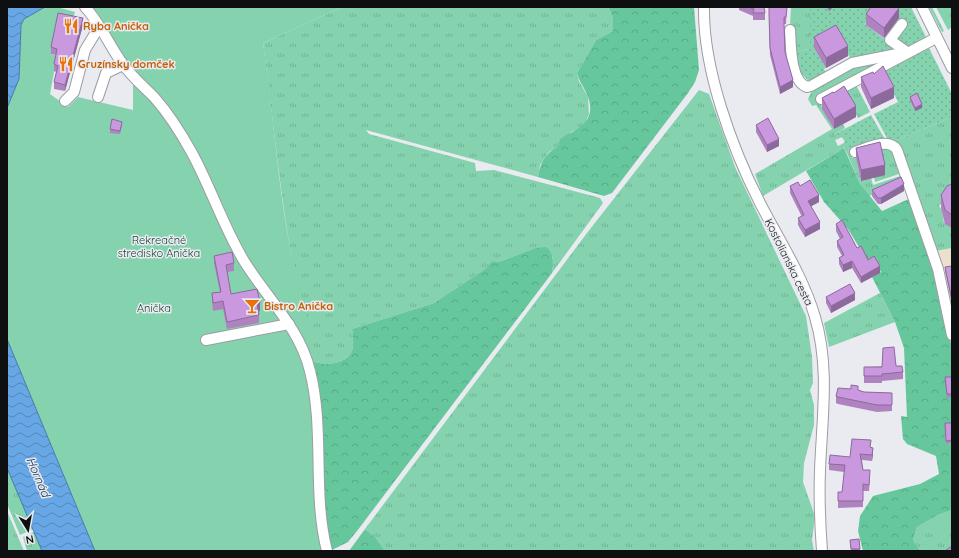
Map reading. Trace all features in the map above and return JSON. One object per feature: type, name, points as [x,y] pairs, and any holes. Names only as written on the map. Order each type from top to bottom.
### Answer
[{"type":"street","points":[[85,7],[123,64],[155,98],[180,132],[203,174],[232,240],[249,269],[289,324],[305,354],[314,391],[318,431],[319,507],[327,551]]},
{"type":"street","name":"Kostolianska cesta","points":[[704,7],[708,52],[713,77],[731,133],[759,202],[807,294],[820,334],[823,350],[824,388],[819,490],[822,551]]},
{"type":"street","points":[[922,7],[952,68]]},
{"type":"street","points":[[902,24],[890,40],[907,52]]},
{"type":"street","points":[[66,101],[74,92],[85,50],[99,27]]},
{"type":"street","points":[[790,30],[793,66],[801,82],[807,87],[852,63],[907,52]]},
{"type":"street","points":[[821,99],[907,52],[936,38]]},
{"type":"street","points":[[98,97],[106,73],[123,64]]},
{"type":"street","points":[[855,152],[887,144],[893,146],[896,150],[938,269],[952,335]]},
{"type":"street","points":[[206,340],[289,324]]},
{"type":"shaded area","points":[[952,248],[952,324],[935,251]]},
{"type":"green space","name":"Anička","points":[[45,7],[57,7],[75,12],[72,22],[51,54],[57,56],[50,94],[68,107],[78,97],[133,110],[133,76],[103,23],[90,7],[342,7],[263,43],[278,168],[289,242],[311,342],[310,370],[327,551],[95,551],[7,339],[7,108],[19,79],[21,25],[24,19]]},
{"type":"green space","points":[[342,7],[608,7],[613,17],[613,31],[596,40],[577,73],[579,81],[588,97],[589,114],[584,126],[571,132],[558,146],[549,152],[540,165],[538,177],[366,130],[369,134],[475,163],[476,171],[494,170],[600,198],[603,203],[552,273],[553,257],[535,248],[499,262],[492,261],[485,269],[434,303],[352,329],[353,346],[349,356],[340,362],[322,364],[312,361],[308,331],[289,242],[263,43]]},
{"type":"green space","points":[[608,7],[694,7],[699,70],[695,82],[688,93],[612,193],[604,196],[538,177],[540,167],[544,159],[558,146],[560,139],[579,128],[588,119],[590,106],[588,97],[577,73],[596,40],[613,31],[613,17]]},
{"type":"green space","points":[[791,7],[810,7],[810,49],[794,52],[790,26]]},
{"type":"green space","points":[[810,7],[826,7],[829,10],[833,7],[877,7],[865,24],[900,51],[852,61],[836,36],[814,48],[826,68],[824,69],[827,75],[810,82],[799,71],[794,52],[810,49]]},
{"type":"green space","points":[[884,7],[911,7],[927,39],[908,49],[896,39],[907,25]]},
{"type":"green space","points":[[929,7],[932,7],[944,31],[942,32]]},
{"type":"green space","points":[[936,7],[952,7],[952,27],[948,30]]},
{"type":"green space","points":[[928,46],[952,94],[952,117],[892,142],[888,140],[874,114],[898,102],[885,76],[885,70]]},
{"type":"green space","points":[[891,58],[817,98],[834,129],[843,124],[845,128],[835,134],[838,139],[835,140],[838,146],[842,144],[844,148],[763,196],[755,174],[832,129],[816,105],[812,106],[808,99],[813,88],[852,66]]},
{"type":"green space","points":[[855,83],[870,112],[858,118],[844,91]]},
{"type":"green space","points":[[699,90],[709,94],[735,167],[806,316],[812,357],[813,383],[810,390],[814,405],[814,425],[804,463],[803,482],[815,516],[812,540],[814,551],[385,551],[376,538],[365,529],[587,233]]},
{"type":"green space","points":[[871,115],[886,141],[846,151],[842,144],[845,142],[842,137],[838,139],[835,134]]},
{"type":"green space","points":[[952,117],[952,198],[943,206],[940,204],[939,206],[942,210],[944,223],[945,222],[952,228],[952,248],[935,251],[892,142]]},
{"type":"green space","points":[[844,148],[860,184],[882,211],[911,198],[932,256],[952,348],[952,427],[945,427],[946,444],[952,443],[952,510],[938,515],[917,527],[913,540],[922,551],[863,551],[858,531],[860,516],[873,496],[920,484],[939,474],[936,456],[907,444],[903,439],[901,416],[907,417],[904,348],[895,322],[872,277],[881,272],[875,262],[867,260],[848,229],[824,202],[806,171]]},
{"type":"green space","points":[[880,148],[892,149],[902,173],[875,182],[874,177]]},
{"type":"green space","points":[[850,150],[852,158],[856,157],[861,181],[871,178],[873,185],[903,175],[903,182],[869,196],[860,184],[846,151]]},
{"type":"green space","points":[[546,247],[552,256],[552,273],[357,531],[348,542],[332,550],[326,519],[320,393],[312,361],[322,364],[340,362],[349,356],[352,351],[352,329],[434,303],[485,269],[492,261],[499,262],[535,248]]},
{"type":"green space","points":[[880,293],[895,322],[829,347],[824,323]]},
{"type":"green space","points":[[7,468],[33,529],[20,535],[7,504]]},
{"type":"green space","points":[[952,510],[952,549],[949,551],[922,551],[919,549],[913,540],[917,527],[938,515]]},
{"type":"green space","points":[[7,511],[24,551],[8,550]]},
{"type":"green space","points":[[952,512],[952,523],[945,539],[919,526]]},
{"type":"green space","points":[[365,529],[376,538],[385,551],[349,551]]},
{"type":"green space","points":[[34,532],[42,551],[27,551],[23,537]]},
{"type":"water","points":[[7,7],[45,7],[24,19],[21,25],[19,79],[7,108]]},
{"type":"water","name":"Hornád","points":[[7,339],[95,551],[42,551],[7,468]]},
{"type":"building","points":[[749,7],[764,7],[765,13],[753,13],[754,9]]},
{"type":"building","points":[[769,7],[787,7],[786,17],[784,17],[785,52],[793,80],[780,87],[770,48]]},
{"type":"building","points":[[871,7],[899,8],[884,28],[866,14]]},
{"type":"building","points":[[58,13],[83,18],[65,85],[54,82],[58,66],[54,64],[57,49],[51,47]]},
{"type":"building","points":[[836,25],[848,46],[826,58],[814,37]]},
{"type":"building","points":[[883,66],[894,87],[871,98],[861,77],[873,72],[874,74]]},
{"type":"building","points":[[844,86],[856,106],[834,119],[822,98],[833,92],[834,93]]},
{"type":"building","points":[[917,93],[922,104],[915,108],[910,97]]},
{"type":"building","points":[[768,118],[779,139],[767,145],[756,125]]},
{"type":"building","points":[[112,119],[122,122],[120,131],[110,129]]},
{"type":"building","points":[[880,142],[885,165],[861,170],[856,148]]},
{"type":"building","points":[[901,177],[904,184],[881,198],[878,198],[872,190]]},
{"type":"building","points":[[810,180],[819,195],[808,201],[820,222],[805,230],[798,218],[804,215],[790,186],[798,182],[800,186]]},
{"type":"building","points":[[952,184],[952,215],[945,210],[941,195],[947,186]]},
{"type":"building","points":[[842,220],[857,248],[861,246],[868,260],[874,256],[880,266],[861,277],[852,261],[843,265],[839,258],[844,255],[837,241],[843,237],[836,224]]},
{"type":"building","points":[[232,252],[234,263],[226,265],[231,294],[257,289],[260,303],[257,304],[259,315],[227,322],[223,301],[213,303],[212,293],[221,292],[214,256]]},
{"type":"building","points":[[952,266],[952,300],[945,267]]},
{"type":"building","points":[[850,284],[855,293],[831,306],[826,297]]},
{"type":"building","points":[[894,347],[896,366],[902,366],[903,372],[882,374],[882,376],[864,376],[864,367],[882,367],[883,348]]},
{"type":"building","points":[[945,377],[952,377],[952,394],[947,394]]},
{"type":"building","points":[[851,385],[858,386],[858,390],[864,392],[892,393],[892,405],[877,405],[836,396],[838,388],[851,389]]},
{"type":"building","points":[[945,423],[952,423],[952,440],[946,441]]},
{"type":"building","points":[[852,439],[871,440],[870,447],[873,448],[872,455],[860,454],[863,470],[870,470],[869,485],[863,484],[863,501],[838,501],[838,492],[842,492],[845,465],[829,464],[830,455],[850,457]]},
{"type":"building","points":[[859,539],[860,549],[851,549],[850,540]]},
{"type":"building","points":[[952,546],[952,551],[945,551]]},
{"type":"place","name":"Ryba Anička","points":[[71,26]]},
{"type":"place","name":"Gruzínsky domček","points":[[66,64]]},
{"type":"place","name":"Bistro Anička","points":[[252,306]]},
{"type":"park label","name":"Rekreačné stredisko Anička","points":[[159,246]]}]
